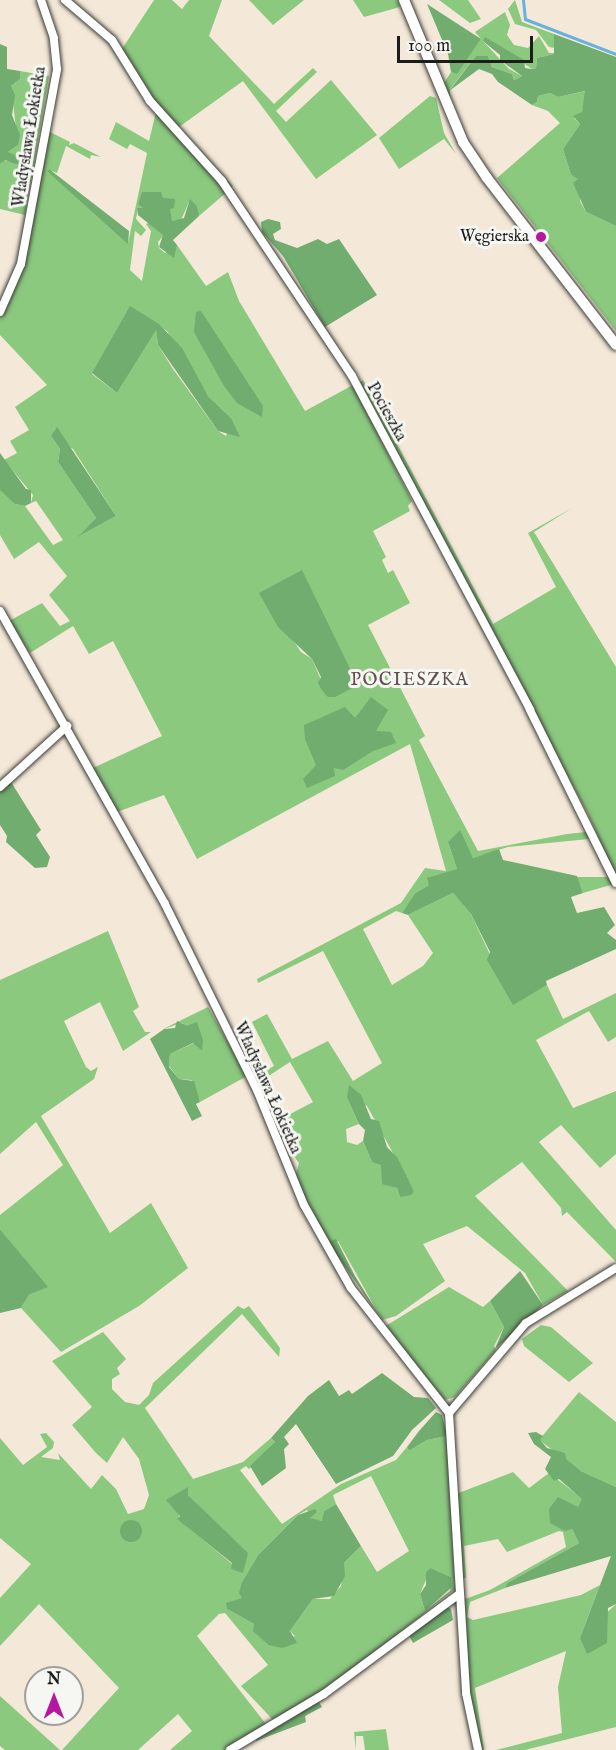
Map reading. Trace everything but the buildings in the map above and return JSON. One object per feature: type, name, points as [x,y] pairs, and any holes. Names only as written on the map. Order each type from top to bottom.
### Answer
[{"type":"main road","points":[[404,0],[463,142],[616,345]]},
{"type":"street","name":"Władysława Łokietka","points":[[0,312],[21,264],[55,78],[54,38],[41,0]]},
{"type":"street","name":"Pocieszka","points":[[65,0],[112,40],[150,101],[222,180],[352,376],[530,710],[616,884]]},
{"type":"street","name":"Władysława Łokietka","points":[[0,611],[67,726],[165,904],[235,1044],[304,1205],[351,1288],[449,1413]]},
{"type":"street","points":[[0,787],[67,726]]},
{"type":"street","points":[[478,1750],[466,1693],[449,1413],[526,1323],[616,1268]]},
{"type":"street","points":[[230,1750],[324,1694],[459,1594]]},
{"type":"green space","points":[[154,0],[172,0],[182,9],[189,0],[222,0],[209,36],[274,104],[313,68],[317,72],[276,111],[286,122],[331,80],[377,135],[316,179],[243,81],[179,127],[233,186],[230,187],[157,106],[122,49]]},
{"type":"green space","points":[[249,0],[304,0],[273,25]]},
{"type":"green space","points":[[353,0],[398,0],[400,7],[364,17]]},
{"type":"green space","points":[[439,0],[468,0],[481,19],[470,23]]},
{"type":"green space","points":[[515,0],[522,22],[554,34],[557,50],[554,54],[537,58],[536,68],[532,69],[490,40],[483,41],[509,69],[522,76],[514,80],[512,74],[492,67],[488,56],[476,56],[450,89],[450,98],[444,83],[451,72],[457,73],[481,39],[475,32],[505,12],[510,25],[507,35],[514,45],[528,48],[539,36],[549,53],[554,53],[555,48],[549,47],[536,30],[515,24],[508,9]]},
{"type":"green space","points":[[427,4],[481,39],[457,74],[451,72],[448,54]]},
{"type":"green space","points":[[554,34],[616,57],[616,226],[586,212],[573,183],[578,179],[571,175],[563,149],[580,124],[573,116],[582,112],[585,91],[558,97],[550,93],[538,96],[537,102],[532,105],[498,82],[492,74],[479,69],[449,91],[476,56],[488,56],[492,67],[512,74],[514,80],[522,76],[500,60],[500,55],[483,41],[485,37],[524,60],[525,68],[532,69],[536,68],[537,58],[554,54]]},
{"type":"green space","points":[[0,44],[7,47],[7,69],[20,71],[20,79],[11,86],[15,95],[12,115],[20,135],[18,145],[8,152],[29,162],[27,168],[5,160],[0,164]]},
{"type":"green space","points":[[20,71],[49,76],[25,215],[0,209],[0,164],[4,160],[21,164],[8,152],[18,145],[11,86],[20,79]]},
{"type":"green space","points":[[586,91],[582,113],[574,118],[580,124],[563,149],[571,175],[579,179],[580,201],[586,212],[616,226],[616,331],[497,178],[560,123],[548,111],[532,105],[537,102],[538,96],[550,93],[558,97]]},
{"type":"green space","points":[[430,96],[436,98],[444,133],[456,154],[444,139],[399,169],[379,138]]},
{"type":"green space","points":[[156,112],[228,191],[199,216],[189,202],[181,220],[172,221],[162,196],[144,208],[138,208],[136,219],[146,230],[141,236],[135,231],[130,270],[142,281],[151,231],[146,224],[150,222],[164,235],[158,242],[159,248],[165,253],[177,245],[206,286],[228,272],[239,301],[305,411],[353,385],[412,501],[408,506],[410,511],[373,531],[386,557],[382,560],[388,573],[393,570],[410,603],[368,625],[425,736],[419,740],[478,851],[567,834],[586,832],[589,839],[508,847],[473,858],[464,843],[448,842],[457,869],[415,893],[402,913],[396,911],[363,929],[392,985],[423,966],[433,953],[408,915],[453,893],[471,914],[513,1004],[547,985],[563,1019],[616,993],[616,1037],[608,1042],[589,1011],[536,1040],[573,1108],[616,1091],[616,1154],[600,1168],[561,1125],[539,1142],[616,1230],[616,1262],[567,1212],[562,1216],[561,1208],[522,1162],[475,1196],[568,1291],[543,1305],[525,1273],[467,1226],[423,1244],[445,1281],[396,1316],[382,1320],[338,1241],[328,1242],[317,1222],[295,1177],[299,1163],[274,1129],[254,1077],[274,1066],[252,1022],[267,1014],[292,1059],[328,1041],[353,1081],[382,1063],[323,951],[258,983],[257,979],[401,903],[425,868],[446,871],[410,744],[197,859],[164,795],[117,812],[93,768],[162,736],[113,641],[89,654],[73,626],[30,653],[9,621],[42,603],[60,626],[70,621],[49,595],[67,576],[39,542],[14,559],[0,535],[0,490],[4,490],[15,504],[25,506],[53,545],[63,540],[36,501],[31,503],[33,495],[4,460],[17,453],[10,441],[29,430],[15,407],[47,385],[0,335],[0,315],[17,281],[30,237],[50,132],[70,142],[69,145],[74,143],[101,157],[91,155],[90,159],[66,146],[57,173],[49,170],[128,243],[147,153],[130,144],[127,149],[109,139],[116,122],[149,141]],"holes":[[[130,307],[167,331],[208,396],[231,418],[226,436],[218,431],[173,369],[158,345],[156,329],[117,393],[92,374]],[[51,436],[73,449],[116,516],[80,536],[96,518],[58,462],[60,449]],[[302,570],[328,696],[312,659],[301,652],[291,637]],[[290,1062],[313,1102],[279,1120],[264,1079]],[[347,1098],[367,1106],[414,1191],[400,1197],[397,1188],[385,1184],[381,1164],[372,1162],[363,1141],[357,1145],[347,1142],[346,1129],[359,1124]]]},
{"type":"green space","points":[[49,169],[129,231],[128,244],[48,172]]},
{"type":"green space","points":[[142,192],[161,192],[163,198],[175,199],[174,208],[170,209],[172,221],[184,218],[190,199],[197,206],[199,216],[173,240],[177,245],[174,258],[159,247],[163,235],[138,215],[137,208],[143,208],[138,204]]},
{"type":"green space","points":[[268,219],[280,222],[281,229],[273,234],[275,240],[297,248],[318,239],[327,244],[339,239],[377,295],[325,327],[283,256],[262,232],[261,222]]},
{"type":"green space","points":[[130,306],[159,324],[182,348],[208,396],[231,418],[240,437],[218,431],[158,345],[156,330],[117,393],[92,373]]},
{"type":"green space","points":[[201,311],[263,406],[262,417],[237,403],[224,386],[194,332],[196,312]]},
{"type":"green space","points":[[363,380],[493,624],[556,587],[528,533],[572,508],[534,532],[616,667],[616,877],[588,814],[358,383]]},
{"type":"green space","points":[[57,427],[116,516],[78,537],[96,518],[58,462],[60,449],[51,436]]},
{"type":"green space","points":[[0,453],[26,489],[31,490],[31,503],[25,506],[15,504],[0,490]]},
{"type":"green space","points":[[302,570],[358,685],[335,697],[328,697],[321,689],[318,683],[321,677],[312,659],[278,627],[259,593]]},
{"type":"green space","points":[[371,697],[388,710],[376,731],[391,732],[396,743],[373,751],[343,770],[334,768],[335,776],[307,788],[303,779],[316,765],[305,739],[304,725],[345,707],[355,718]]},
{"type":"green space","points":[[11,782],[41,830],[36,835],[50,857],[47,867],[35,868],[6,842],[7,836],[0,825],[0,790]]},
{"type":"green space","points":[[460,830],[473,858],[499,849],[503,860],[577,876],[583,893],[571,897],[577,913],[604,907],[615,925],[607,933],[616,940],[616,949],[546,981],[547,985],[513,1005],[487,960],[490,952],[471,914],[453,893],[408,915],[402,913],[415,893],[429,885],[427,878],[457,869],[448,842]]},
{"type":"green space","points":[[577,877],[609,877],[614,884],[583,893]]},
{"type":"green space","points":[[108,931],[139,1007],[133,1011],[145,1032],[151,1032],[123,1051],[100,1002],[64,1021],[86,1067],[91,1071],[98,1067],[94,1079],[41,1116],[110,1233],[151,1203],[188,1268],[139,1306],[61,1352],[21,1308],[29,1295],[47,1287],[0,1229],[0,1215],[63,1165],[36,1122],[0,1154],[0,980]]},
{"type":"green space","points":[[208,1007],[247,1076],[200,1102],[192,1080],[179,1079],[169,1066],[170,1054],[194,1043],[202,1051],[182,1023],[163,1029]]},
{"type":"green space","points":[[177,1021],[187,1026],[197,1022],[203,1040],[202,1051],[193,1043],[170,1054],[169,1067],[179,1079],[194,1081],[200,1102],[196,1104],[202,1116],[192,1121],[150,1039],[164,1029],[175,1028]]},
{"type":"green space","points":[[349,1085],[361,1095],[371,1119],[379,1121],[387,1147],[397,1157],[414,1191],[411,1195],[400,1197],[397,1188],[382,1184],[381,1165],[372,1162],[363,1141],[365,1130],[359,1124],[347,1098]]},
{"type":"green space","points":[[0,1229],[48,1287],[29,1295],[21,1308],[0,1313]]},
{"type":"green space","points":[[336,1239],[355,1276],[382,1320],[328,1242]]},
{"type":"green space","points":[[520,1271],[543,1305],[495,1349],[504,1327],[490,1301]]},
{"type":"green space","points":[[449,1287],[483,1307],[490,1301],[504,1327],[494,1346],[496,1350],[455,1397],[445,1400],[384,1327]]},
{"type":"green space","points":[[238,1306],[244,1309],[249,1306],[280,1348],[279,1357],[242,1314],[145,1408],[193,1479],[243,1462],[271,1438],[275,1442],[259,1460],[249,1469],[246,1466],[240,1470],[282,1524],[341,1484],[396,1460],[407,1447],[409,1451],[427,1440],[447,1436],[455,1589],[339,1680],[273,1720],[241,1686],[268,1665],[225,1613],[219,1614],[197,1636],[266,1724],[228,1750],[170,1750],[192,1731],[178,1714],[138,1750],[62,1750],[119,1688],[39,1604],[0,1646],[0,1598],[31,1564],[0,1538],[0,1438],[23,1465],[47,1447],[40,1434],[46,1433],[54,1442],[53,1448],[41,1457],[60,1460],[58,1453],[91,1489],[102,1475],[116,1489],[128,1514],[144,1509],[149,1495],[139,1459],[123,1437],[107,1463],[96,1453],[72,1425],[92,1407],[52,1361],[103,1332],[126,1359],[117,1368],[120,1374],[112,1379],[112,1389],[125,1402],[139,1405],[149,1395],[153,1383]],"holes":[[[371,1476],[409,1551],[377,1572],[361,1546],[344,1563],[341,1586],[330,1599],[313,1599],[290,1631],[295,1636],[268,1645],[254,1631],[254,1624],[227,1609],[242,1598],[242,1582],[258,1555],[298,1515],[307,1510],[312,1520],[323,1521],[324,1511],[336,1504],[333,1495]],[[188,1488],[188,1495],[215,1522],[243,1573],[178,1519]],[[431,1568],[451,1577],[450,1591],[425,1611],[420,1594]]]},
{"type":"green space","points":[[541,1325],[551,1327],[593,1363],[569,1382],[524,1346],[522,1339]]},
{"type":"green space","points":[[382,1373],[414,1397],[428,1398],[436,1408],[412,1430],[393,1456],[336,1484],[296,1424],[284,1437],[289,1444],[284,1449],[286,1468],[262,1486],[250,1466],[275,1442],[271,1438],[308,1396],[329,1380],[339,1396],[349,1390],[352,1394]]},
{"type":"green space","points":[[579,1392],[616,1422],[616,1487],[581,1471],[539,1440]]},
{"type":"green space","points":[[436,1412],[442,1415],[447,1436],[427,1440],[409,1451],[407,1447]]},
{"type":"green space","points":[[536,1432],[543,1436],[540,1440],[547,1448],[565,1453],[566,1459],[581,1471],[616,1487],[616,1604],[608,1608],[607,1643],[587,1654],[580,1638],[611,1556],[505,1588],[507,1583],[579,1543],[572,1529],[565,1531],[550,1523],[549,1509],[558,1497],[578,1507],[582,1499],[559,1479],[554,1481],[545,1469],[551,1457],[534,1444],[528,1433]]},
{"type":"green space","points":[[513,1472],[529,1488],[549,1473],[583,1499],[572,1529],[579,1543],[507,1583],[505,1588],[470,1602],[467,1617],[473,1620],[581,1595],[600,1585],[580,1638],[616,1604],[616,1727],[525,1750],[496,1750],[562,1733],[558,1687],[566,1651],[475,1688],[484,1750],[481,1750],[469,1689],[465,1599],[490,1590],[566,1547],[563,1532],[559,1531],[507,1552],[498,1539],[464,1546],[466,1578],[462,1578],[456,1494]]},
{"type":"green space","points":[[188,1487],[188,1495],[248,1553],[243,1573],[231,1569],[232,1563],[177,1519],[180,1516],[166,1500]]},
{"type":"green space","points":[[336,1504],[361,1546],[344,1563],[345,1576],[334,1596],[313,1599],[290,1631],[297,1643],[282,1648],[268,1645],[253,1631],[254,1624],[227,1609],[226,1603],[242,1598],[239,1593],[242,1582],[258,1555],[298,1515],[315,1509],[317,1512],[310,1518],[322,1521],[324,1511]]},
{"type":"green space","points":[[127,1520],[135,1520],[142,1527],[142,1535],[135,1542],[127,1542],[120,1535],[120,1527]]},
{"type":"green space","points":[[431,1568],[451,1577],[452,1587],[425,1611],[420,1594],[426,1585],[426,1572]]},
{"type":"green space","points":[[445,1606],[451,1609],[453,1620],[413,1643],[409,1635]]},
{"type":"green space","points":[[0,1696],[24,1718],[24,1726],[33,1726],[60,1750],[5,1750],[0,1746]]},
{"type":"green space","points":[[317,1699],[322,1707],[305,1716],[306,1722],[256,1741],[255,1737]]},
{"type":"green space","points":[[386,1729],[389,1750],[365,1750],[363,1736],[356,1736],[356,1750],[354,1732]]},
{"type":"waterway","points":[[523,0],[525,19],[616,54]]},
{"type":"place","name":"Węgierska","points":[[541,237]]},
{"type":"district","name":"POCIESZKA","points":[[410,681]]}]
